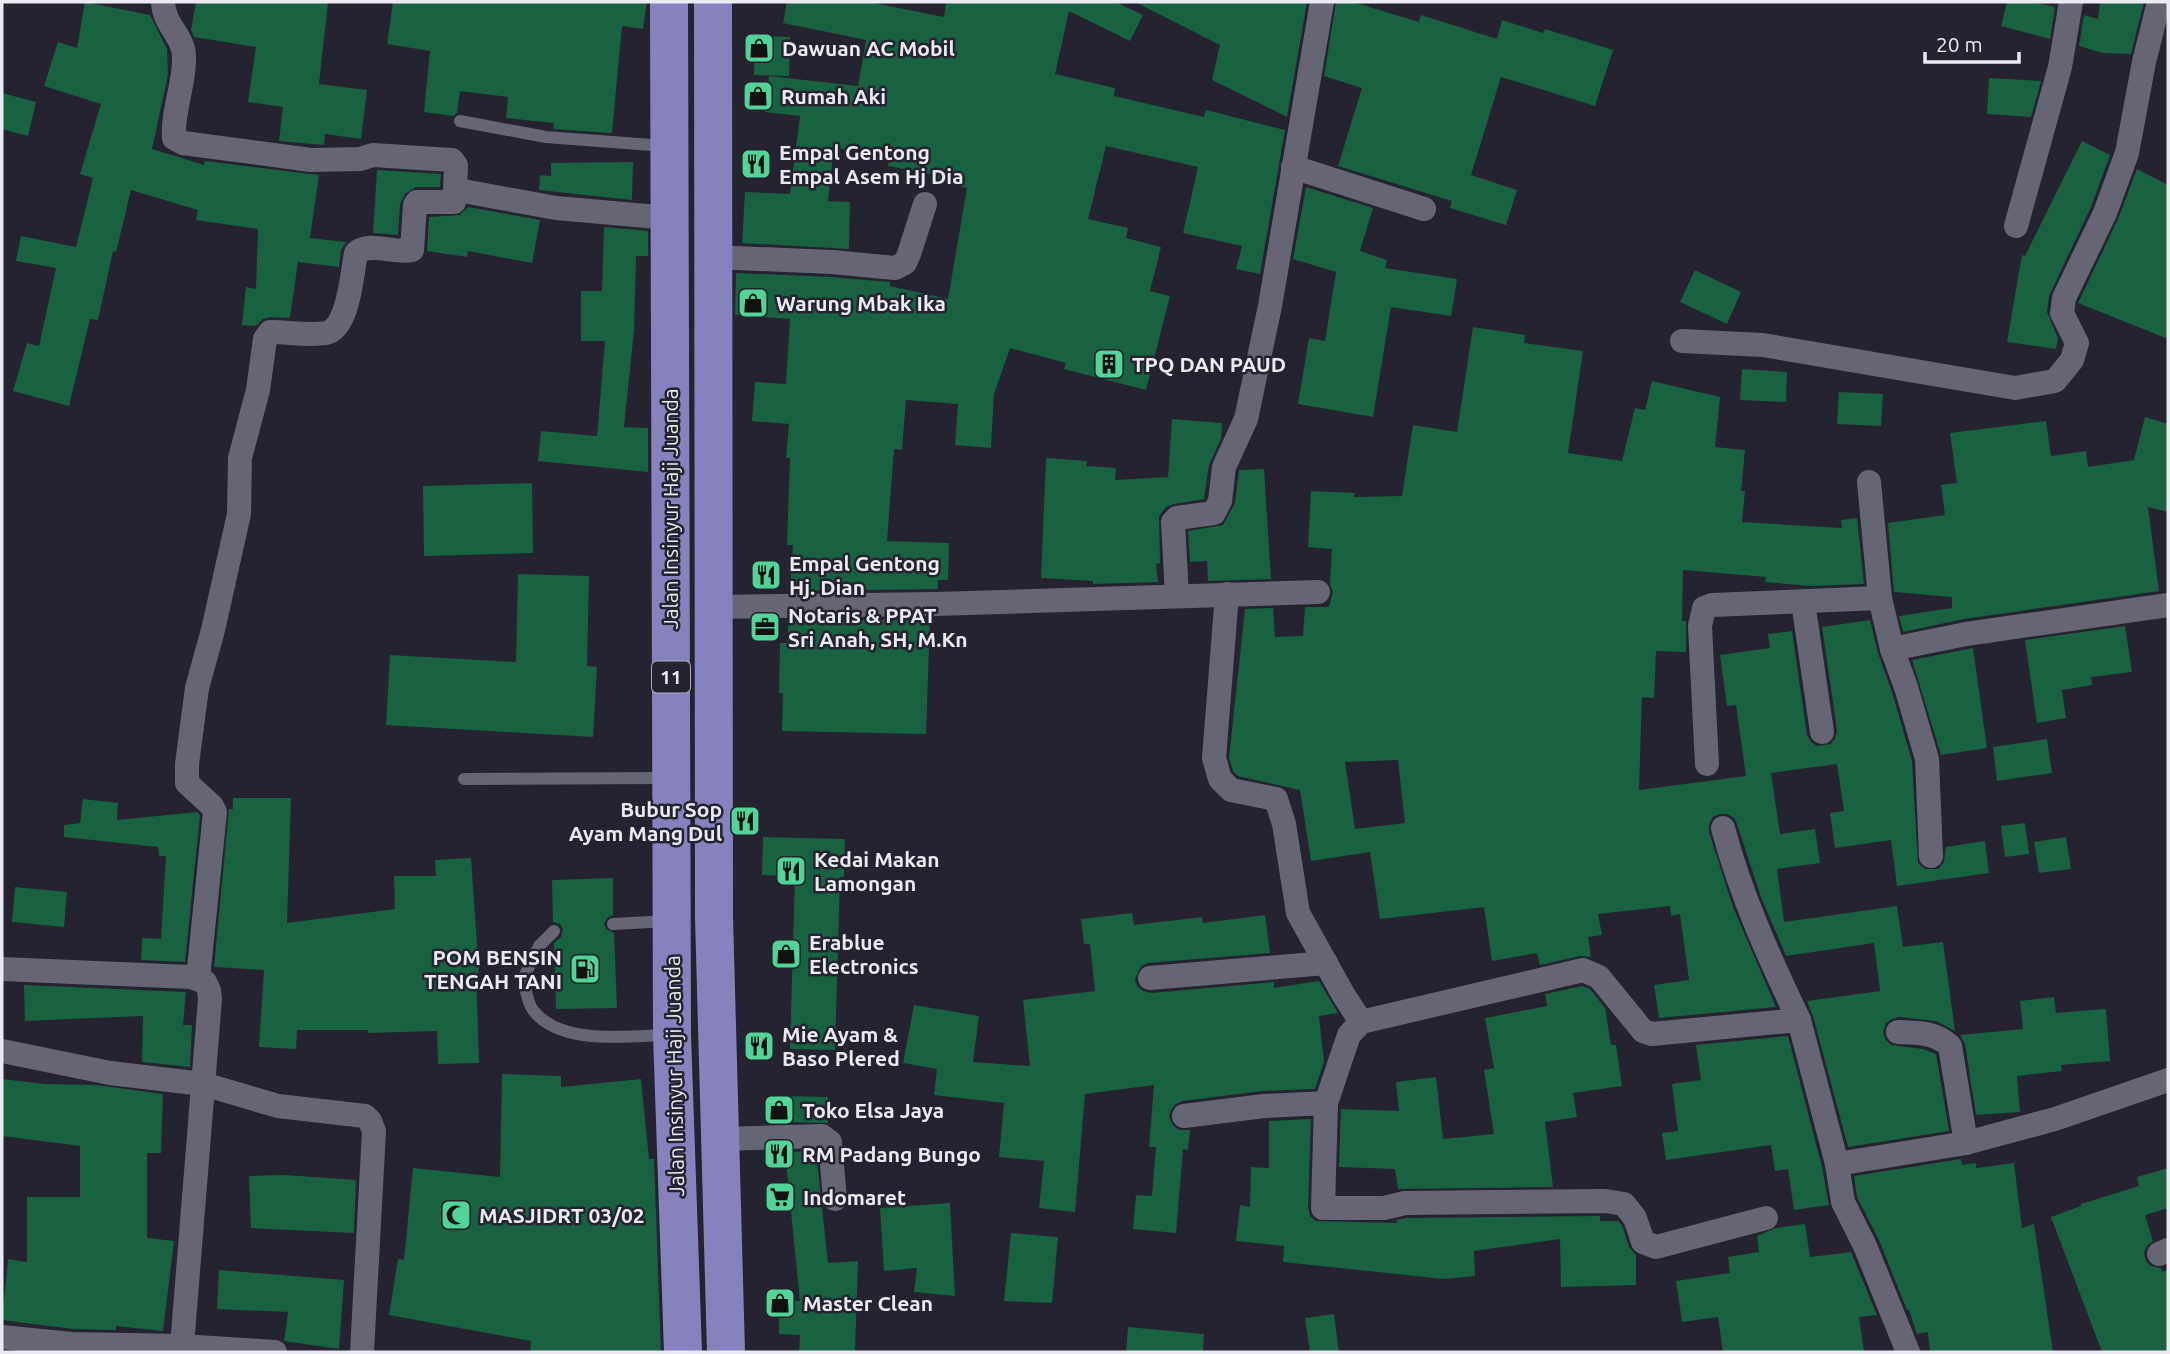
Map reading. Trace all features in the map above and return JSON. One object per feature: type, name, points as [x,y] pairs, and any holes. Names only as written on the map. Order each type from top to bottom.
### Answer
[{"type":"highway","name":"Jalan Insinyur Haji Juanda","points":[[669,2],[672,1035],[683,1352]]},
{"type":"highway","name":"Jalan Insinyur Haji Juanda","points":[[713,2],[714,917],[726,1352]]},
{"type":"highway","points":[[671,921],[714,917]]},
{"type":"highway","points":[[672,1035],[716,1032]]},
{"type":"street","points":[[163,2],[165,19],[180,40],[184,56],[173,126],[174,138],[183,143],[311,160],[360,159],[373,155],[452,160],[456,165],[453,202],[417,202],[415,205],[412,250],[367,248],[359,249],[356,253],[344,316],[337,328],[323,333],[267,334],[258,390],[240,458],[239,514],[197,688],[187,772],[191,788],[212,806],[215,812],[198,978]]},
{"type":"street","points":[[1177,596],[1174,522],[1177,518],[1214,513],[1220,501],[1224,467],[1246,419],[1270,306],[1322,2]]},
{"type":"street","points":[[2016,226],[2060,67],[2071,2]]},
{"type":"street","points":[[1682,341],[1763,345],[2015,388],[2055,381],[2072,360],[2077,343],[2062,313],[2064,298],[2105,213],[2127,153],[2144,62],[2159,2]]},
{"type":"street","points":[[1293,167],[1424,209]]},
{"type":"street","points":[[455,189],[556,208],[669,218]]},
{"type":"street","points":[[712,257],[832,262],[895,268],[905,263],[925,204]]},
{"type":"street","points":[[1869,482],[1880,598],[1892,649],[1927,759],[1931,856]]},
{"type":"street","points":[[713,607],[936,604],[1318,592]]},
{"type":"street","points":[[1227,594],[1214,758],[1220,779],[1231,790],[1276,799],[1284,824],[1298,913],[1362,1022]]},
{"type":"street","points":[[1707,764],[1700,626],[1704,608],[1712,605],[1880,598]]},
{"type":"street","points":[[1803,602],[1822,732]]},
{"type":"street","points":[[1892,649],[1966,634],[2162,606]]},
{"type":"street","points":[[1723,828],[1735,873],[1760,939],[1799,1020],[1837,1164],[1843,1202],[1865,1246],[1908,1352]]},
{"type":"street","points":[[1150,978],[1326,963]]},
{"type":"street","points":[[2,969],[198,978],[205,982],[209,990],[209,1086],[182,1346]]},
{"type":"street","points":[[1766,1218],[1656,1247],[1643,1242],[1635,1218],[1624,1204],[1405,1203],[1384,1208],[1323,1208],[1326,1103],[1349,1035],[1362,1022],[1583,970],[1599,976],[1643,1031],[1652,1034],[1799,1020]]},
{"type":"street","points":[[1898,1032],[1925,1033],[1941,1037],[1950,1046],[1966,1143]]},
{"type":"street","points":[[2,1051],[110,1073],[209,1086],[278,1106],[365,1116],[374,1130],[362,1352]]},
{"type":"street","points":[[1837,1164],[1966,1143],[2055,1119],[2165,1081]]},
{"type":"street","points":[[1184,1116],[1264,1106],[1326,1103]]},
{"type":"street","points":[[720,1139],[822,1136],[830,1142],[835,1199]]},
{"type":"street","points":[[2,1337],[72,1344],[182,1346],[207,1350],[275,1352]]},
{"type":"lane","points":[[460,121],[546,136],[668,147]]},
{"type":"lane","points":[[464,779],[671,778]]},
{"type":"lane","points":[[613,924],[671,921]]},
{"type":"lane","points":[[554,931],[539,946],[523,979],[532,1009],[539,1016],[554,1029],[586,1035],[672,1035]]},
{"type":"building","points":[[85,2],[150,15],[167,49],[168,75],[152,149],[204,165],[205,161],[319,175],[310,238],[346,242],[341,250],[339,267],[298,262],[290,318],[270,317],[263,319],[256,326],[242,325],[246,287],[256,289],[258,229],[196,220],[198,210],[131,190],[116,252],[113,251],[98,320],[90,319],[69,406],[13,391],[27,343],[39,346],[56,268],[16,261],[21,236],[76,247],[93,178],[80,174],[101,104],[44,86],[58,42],[77,48]]},
{"type":"building","points":[[196,2],[328,2],[319,84],[367,90],[361,139],[325,134],[324,145],[279,141],[283,107],[248,102],[256,47],[194,37],[191,30]]},
{"type":"building","points":[[393,2],[647,2],[643,29],[622,26],[612,133],[553,129],[554,123],[506,118],[508,97],[460,91],[457,113],[453,116],[424,112],[430,51],[387,44]]},
{"type":"building","points":[[787,2],[869,2],[944,17],[946,2],[1116,2],[1143,15],[1130,41],[1069,11],[1055,74],[1115,88],[1114,96],[1204,117],[1206,110],[1285,130],[1260,274],[1236,269],[1242,246],[1183,233],[1198,167],[1106,146],[1088,219],[1128,228],[1126,238],[1161,247],[1150,291],[1170,296],[1146,390],[1064,369],[1066,363],[1010,348],[994,394],[991,448],[955,445],[958,404],[906,400],[902,450],[894,449],[887,541],[949,543],[948,580],[938,580],[938,589],[790,591],[793,545],[787,545],[790,458],[786,458],[789,424],[752,421],[755,382],[786,384],[790,319],[735,315],[736,273],[890,282],[890,286],[948,299],[967,188],[930,180],[931,174],[888,166],[889,159],[834,147],[828,201],[850,202],[849,249],[742,243],[745,192],[790,194],[800,116],[765,112],[769,76],[858,86],[866,40],[783,23]]},
{"type":"building","points":[[1135,2],[1307,2],[1287,117],[1212,80],[1220,45]]},
{"type":"building","points":[[1336,2],[1353,2],[1419,22],[1421,15],[1497,39],[1502,20],[1543,33],[1545,29],[1613,50],[1595,106],[1501,77],[1471,175],[1517,190],[1506,225],[1450,208],[1452,201],[1338,166],[1362,88],[1324,76]]},
{"type":"building","points":[[2007,2],[2033,2],[2055,7],[2050,39],[2001,26]]},
{"type":"building","points":[[2100,2],[2144,2],[2131,54],[2103,53],[2079,46],[2084,15],[2098,19]]},
{"type":"building","points":[[755,36],[790,37],[789,76],[754,75]]},
{"type":"building","points":[[1989,78],[2041,81],[2031,117],[1987,114]]},
{"type":"building","points":[[2,93],[36,102],[28,136],[2,129]]},
{"type":"building","points":[[2082,141],[2110,155],[2091,207],[2049,296],[2047,312],[2058,338],[2056,349],[2007,342],[2022,255],[2025,256]]},
{"type":"building","points":[[633,162],[632,200],[539,190],[540,175],[551,176],[551,163]]},
{"type":"building","points":[[2137,169],[2168,185],[2168,339],[2078,303],[2118,219]]},
{"type":"building","points":[[377,170],[441,174],[440,187],[416,187],[405,194],[400,204],[398,235],[373,233]]},
{"type":"building","points":[[1306,187],[1373,208],[1360,251],[1387,260],[1385,268],[1457,279],[1451,316],[1391,307],[1373,417],[1298,404],[1309,338],[1325,341],[1336,272],[1293,259]]},
{"type":"building","points":[[468,207],[540,220],[532,263],[468,251],[467,257],[427,251],[429,217],[460,215]]},
{"type":"building","points":[[604,227],[648,231],[648,256],[636,256],[634,330],[624,427],[648,428],[648,472],[538,461],[541,431],[597,436],[605,341],[581,341],[581,291],[602,291]]},
{"type":"building","points":[[1695,270],[1741,292],[1727,324],[1680,302]]},
{"type":"building","points":[[1473,327],[1525,335],[1524,343],[1583,351],[1568,453],[1622,461],[1635,408],[1645,410],[1652,381],[1720,397],[1715,447],[1745,450],[1741,491],[1745,491],[1742,522],[1842,528],[1841,520],[1857,518],[1864,584],[1811,586],[1765,582],[1766,577],[1683,570],[1682,621],[1686,621],[1686,652],[1656,651],[1654,698],[1642,697],[1639,790],[1746,776],[1736,705],[1727,706],[1720,655],[1770,648],[1768,634],[1792,631],[1807,735],[1817,746],[1831,744],[1837,730],[1822,627],[1870,620],[1912,761],[1918,863],[1925,869],[1938,869],[1944,862],[1946,847],[1985,841],[1989,873],[1897,886],[1891,840],[1835,848],[1830,813],[1844,811],[1837,764],[1771,773],[1780,834],[1815,829],[1820,863],[1777,869],[1784,922],[1897,906],[1903,947],[1943,942],[1955,1031],[1936,1021],[1899,1017],[1886,1023],[1883,1032],[1891,1045],[1923,1049],[1936,1054],[1949,1131],[1848,1147],[1807,1001],[1880,991],[1874,943],[1786,956],[1761,897],[1737,824],[1734,818],[1727,814],[1713,817],[1709,832],[1733,907],[1776,1007],[1659,1018],[1654,985],[1689,980],[1680,914],[1671,916],[1670,906],[1598,914],[1602,935],[1588,937],[1591,957],[1580,956],[1540,965],[1537,953],[1492,961],[1484,907],[1380,919],[1370,852],[1311,861],[1300,790],[1238,776],[1233,771],[1229,758],[1245,609],[1273,608],[1275,637],[1303,636],[1305,607],[1329,607],[1333,592],[1330,584],[1332,549],[1308,547],[1311,491],[1355,493],[1354,497],[1402,496],[1413,425],[1457,432]],"holes":[[[1398,760],[1405,823],[1355,829],[1345,762]]]},
{"type":"building","points":[[1742,369],[1787,372],[1786,402],[1740,400]]},
{"type":"building","points":[[1839,392],[1883,394],[1881,426],[1837,424]]},
{"type":"building","points":[[2145,417],[2168,424],[2168,512],[2148,507],[2159,591],[1964,619],[1903,632],[1899,616],[1952,608],[1952,597],[1894,592],[1888,523],[1945,515],[1941,485],[1957,483],[1950,433],[2046,421],[2051,456],[2086,451],[2088,467],[2134,460]]},
{"type":"building","points":[[1172,419],[1222,423],[1221,439],[1209,465],[1204,499],[1166,507],[1159,516],[1160,563],[1156,564],[1158,582],[1093,584],[1093,581],[1041,578],[1046,458],[1087,461],[1086,466],[1116,468],[1115,480],[1168,477]]},
{"type":"building","points":[[1264,469],[1271,579],[1208,581],[1207,561],[1190,562],[1188,531],[1223,525],[1235,503],[1239,470]]},
{"type":"building","points":[[532,483],[533,553],[424,556],[423,486]]},
{"type":"building","points":[[518,574],[589,576],[587,666],[597,667],[593,737],[386,725],[390,655],[516,662]]},
{"type":"building","points":[[930,619],[926,734],[782,731],[783,693],[779,693],[780,643],[788,643],[788,621]]},
{"type":"building","points":[[2125,626],[2132,672],[2091,677],[2092,685],[2062,690],[2066,718],[2037,723],[2025,640]]},
{"type":"building","points":[[1973,648],[1987,748],[1941,755],[1912,660]]},
{"type":"building","points":[[2047,739],[2052,773],[1997,781],[1993,747]]},
{"type":"building","points":[[233,798],[291,798],[287,923],[395,909],[394,876],[436,876],[435,860],[471,858],[479,973],[476,973],[479,1063],[438,1064],[437,1031],[368,1033],[368,1030],[297,1030],[296,1049],[259,1047],[264,970],[214,967],[229,809],[233,809]]},
{"type":"building","points":[[83,799],[118,803],[117,820],[197,812],[200,815],[185,962],[141,960],[142,938],[161,939],[166,856],[159,856],[158,847],[64,837],[64,825],[80,823]]},
{"type":"building","points":[[2025,823],[2029,854],[2005,857],[2001,826]]},
{"type":"building","points":[[763,837],[845,839],[844,877],[840,877],[835,1050],[790,1049],[795,876],[762,875]]},
{"type":"building","points":[[2066,837],[2071,869],[2039,873],[2034,842]]},
{"type":"building","name":"POM BENSIN TENGAH TANI","points":[[613,878],[613,915],[608,917],[604,924],[606,929],[614,933],[617,1008],[556,1009],[554,943],[561,937],[563,929],[560,924],[553,922],[552,880]]},
{"type":"building","points":[[15,887],[67,892],[64,927],[12,922]]},
{"type":"building","points":[[1132,913],[1134,925],[1202,917],[1203,923],[1265,915],[1270,953],[1148,963],[1141,966],[1135,979],[1137,986],[1143,991],[1151,993],[1274,982],[1274,988],[1319,981],[1338,1013],[1319,1016],[1324,1062],[1315,1089],[1262,1091],[1182,1101],[1171,1110],[1169,1117],[1173,1125],[1179,1130],[1190,1130],[1188,1150],[1183,1149],[1176,1233],[1133,1229],[1136,1195],[1152,1196],[1156,1147],[1149,1147],[1154,1085],[1085,1094],[1075,1212],[1039,1208],[1044,1161],[999,1157],[1004,1103],[934,1095],[937,1069],[903,1063],[914,1005],[979,1016],[973,1062],[1030,1066],[1023,1000],[1095,991],[1090,944],[1084,944],[1081,919]]},
{"type":"building","points":[[24,985],[186,992],[183,1025],[192,1025],[190,1067],[142,1062],[143,1016],[25,1021]]},
{"type":"building","points":[[1582,986],[1590,989],[1605,1008],[1611,1045],[1616,1045],[1622,1086],[1573,1093],[1577,1117],[1545,1122],[1553,1187],[1398,1189],[1395,1169],[1339,1167],[1341,1109],[1399,1111],[1396,1082],[1436,1077],[1443,1139],[1494,1134],[1484,1070],[1494,1068],[1485,1018],[1547,1006],[1545,994]]},
{"type":"building","points":[[2054,997],[2056,1013],[2106,1009],[2110,1061],[2061,1065],[2062,1071],[2017,1076],[2020,1112],[1976,1115],[1965,1044],[1960,1035],[2023,1029],[2020,1001]]},
{"type":"building","points":[[1788,1036],[1822,1167],[1829,1205],[1794,1210],[1788,1169],[1775,1171],[1771,1145],[1666,1160],[1662,1133],[1678,1131],[1672,1084],[1701,1080],[1696,1045]]},
{"type":"building","points":[[502,1074],[561,1076],[561,1087],[641,1079],[649,1159],[654,1159],[661,1352],[530,1352],[531,1341],[389,1315],[398,1259],[404,1260],[413,1168],[500,1177]]},
{"type":"building","points":[[2,1079],[44,1084],[96,1085],[163,1094],[161,1153],[147,1153],[147,1238],[174,1241],[163,1331],[116,1326],[116,1330],[73,1329],[2,1320],[8,1259],[27,1262],[27,1197],[80,1197],[80,1146],[2,1136]]},
{"type":"building","points":[[779,1096],[828,1097],[828,1123],[778,1122]]},
{"type":"building","points":[[1311,1119],[1308,1208],[1310,1216],[1316,1221],[1397,1223],[1397,1220],[1407,1218],[1600,1216],[1600,1221],[1618,1221],[1622,1225],[1629,1247],[1636,1255],[1636,1285],[1561,1287],[1560,1239],[1474,1251],[1475,1276],[1444,1279],[1283,1262],[1284,1246],[1236,1241],[1240,1205],[1250,1207],[1251,1167],[1269,1168],[1269,1121]]},
{"type":"building","points":[[816,1151],[828,1263],[858,1261],[855,1352],[799,1352],[800,1335],[779,1334],[779,1300],[800,1301],[785,1152]]},
{"type":"building","points":[[1961,1159],[1962,1165],[1976,1163],[1976,1168],[2014,1163],[2022,1228],[2034,1224],[2053,1352],[1930,1352],[1928,1332],[1917,1334],[1879,1240],[1857,1197],[1854,1176]]},
{"type":"building","points":[[2168,1168],[2168,1208],[2145,1215],[2153,1241],[2144,1253],[2151,1266],[2161,1268],[2162,1272],[2168,1270],[2168,1352],[2102,1352],[2051,1217],[2081,1204],[2139,1186],[2137,1177]]},
{"type":"building","points":[[285,1175],[356,1180],[354,1233],[251,1228],[249,1176]]},
{"type":"building","points":[[950,1203],[955,1296],[914,1292],[917,1268],[884,1271],[880,1208]]},
{"type":"building","points":[[1805,1224],[1810,1257],[1851,1252],[1877,1315],[1859,1317],[1864,1352],[1723,1352],[1718,1317],[1682,1322],[1676,1281],[1730,1273],[1728,1257],[1759,1252],[1757,1236],[1776,1228]]},
{"type":"building","points":[[1011,1233],[1058,1237],[1052,1303],[1004,1301]]},
{"type":"building","points":[[219,1270],[344,1280],[339,1349],[284,1341],[288,1312],[217,1309]]},
{"type":"building","points":[[1334,1314],[1339,1352],[1310,1352],[1305,1318]]},
{"type":"building","points":[[1128,1327],[1204,1334],[1203,1352],[1126,1352]]},
{"type":"place","name":"Dawuan AC Mobil","points":[[759,48]]},
{"type":"place","name":"Rumah Aki","points":[[758,96]]},
{"type":"place","name":"Empal Gentong Empal Asem Hj Dia","points":[[756,164]]},
{"type":"place","name":"Warung Mbak Ika","points":[[753,303]]},
{"type":"place","name":"TPQ DAN PAUD","points":[[1109,364]]},
{"type":"place","name":"Empal Gentong Hj. Dian","points":[[766,575]]},
{"type":"place","name":"Notaris & PPAT Sri Anah, SH, M.Kn","points":[[765,627]]},
{"type":"place","name":"Bubur Sop Ayam Mang Dul","points":[[745,821]]},
{"type":"place","name":"Kedai Makan Lamongan","points":[[791,871]]},
{"type":"place","name":"Erablue Electronics","points":[[786,954]]},
{"type":"place","name":"POM BENSIN TENGAH TANI","points":[[585,969]]},
{"type":"place","name":"Mie Ayam & Baso Plered","points":[[759,1046]]},
{"type":"place","name":"Toko Elsa Jaya","points":[[779,1110]]},
{"type":"place","name":"RM Padang Bungo","points":[[779,1154]]},
{"type":"place","name":"Indomaret","points":[[780,1197]]},
{"type":"place","name":"MASJIDRT 03/02","points":[[456,1215]]},
{"type":"place","name":"Master Clean","points":[[780,1303]]}]
